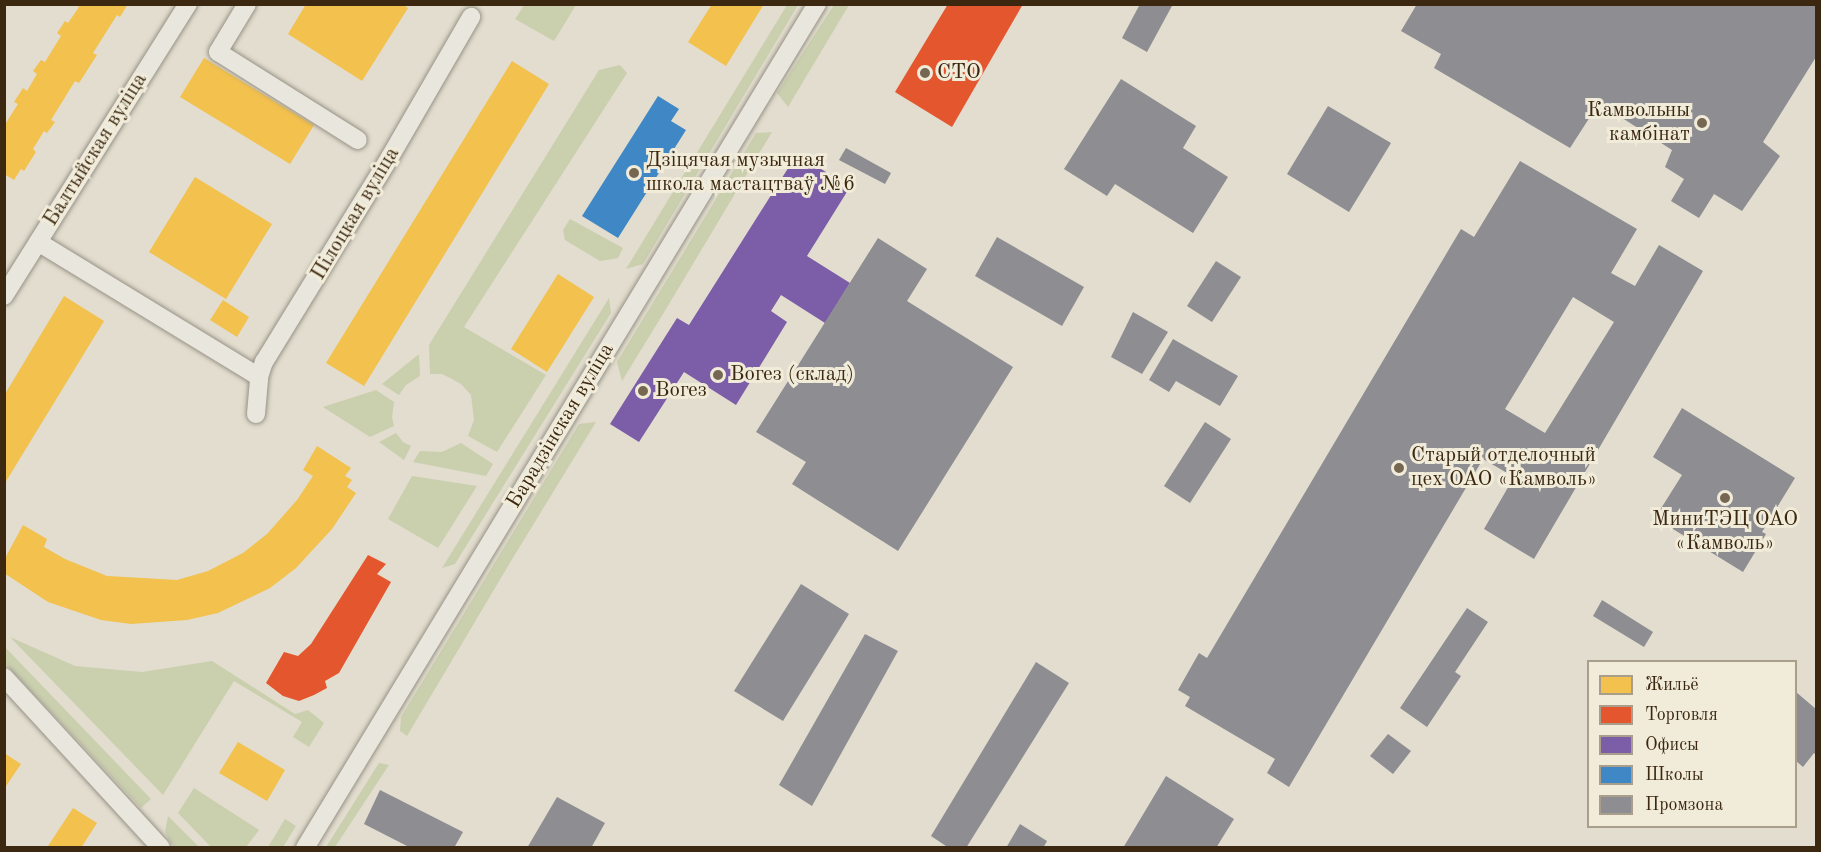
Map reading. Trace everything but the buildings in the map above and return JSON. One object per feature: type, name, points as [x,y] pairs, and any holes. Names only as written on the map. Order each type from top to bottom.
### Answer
[{"type":"street","name":"Балтыйская вуліца","points":[[4,296],[188,4]]},
{"type":"street","points":[[247,4],[218,52],[358,140]]},
{"type":"street","name":"Барадзінская вуліца","points":[[305,848],[817,4]]},
{"type":"street","name":"Пілоцкая вуліца","points":[[256,414],[259,377],[264,362],[390,157],[471,18]]},
{"type":"street","points":[[38,242],[259,377]]},
{"type":"street","points":[[4,677],[161,848]]},
{"type":"green space","points":[[525,4],[576,5],[554,41],[515,19]]},
{"type":"green space","points":[[787,5],[798,5],[643,264],[626,269]]},
{"type":"green space","points":[[834,5],[849,5],[788,107],[777,93]]},
{"type":"green space","points":[[620,65],[627,73],[464,327],[546,375],[497,452],[468,436],[474,420],[471,395],[461,384],[452,379],[442,374],[430,374],[429,345],[599,70]]},
{"type":"green space","points":[[772,132],[622,381],[617,362],[756,133]]},
{"type":"green space","points":[[570,219],[623,248],[618,258],[600,261],[565,240],[563,230]]},
{"type":"green space","points":[[609,298],[611,313],[455,564],[442,568]]},
{"type":"green space","points":[[419,354],[420,376],[406,385],[399,395],[382,384]]},
{"type":"green space","points":[[376,390],[394,402],[392,417],[394,426],[370,437],[323,407]]},
{"type":"green space","points":[[596,422],[407,736],[400,731],[401,717],[579,424]]},
{"type":"green space","points":[[396,433],[403,442],[411,446],[404,460],[379,442]]},
{"type":"green space","points":[[461,443],[493,464],[486,476],[413,462],[420,451],[442,452]]},
{"type":"green space","points":[[412,476],[477,486],[438,548],[388,519]]},
{"type":"green space","points":[[10,637],[75,666],[142,672],[212,661],[295,714],[308,710],[324,723],[309,747],[293,737],[302,722],[234,681],[163,795]]},
{"type":"green space","points":[[4,646],[151,799],[141,808],[5,663]]},
{"type":"green space","points":[[379,763],[389,765],[335,847],[326,847]]},
{"type":"green space","points":[[194,788],[259,830],[246,847],[211,847],[178,813]]},
{"type":"green space","points":[[168,816],[199,847],[175,847],[170,842],[165,832]]},
{"type":"green space","points":[[285,819],[296,826],[283,847],[268,847]]},
{"type":"place","name":"СТО","points":[[925,73]]},
{"type":"place","name":"Камвольны камбінат","points":[[1702,123]]},
{"type":"place","name":"Дзіцячая музычная школа мастацтваў №6","points":[[634,173]]},
{"type":"place","name":"Вогез (склад)","points":[[718,375]]},
{"type":"place","name":"Вогез","points":[[643,391]]},
{"type":"place","name":"Старый отделочный цех ОАО «Камволь»","points":[[1399,468]]},
{"type":"place","name":"МиниТЭЦ ОАО «Камволь»","points":[[1725,498]]}]
